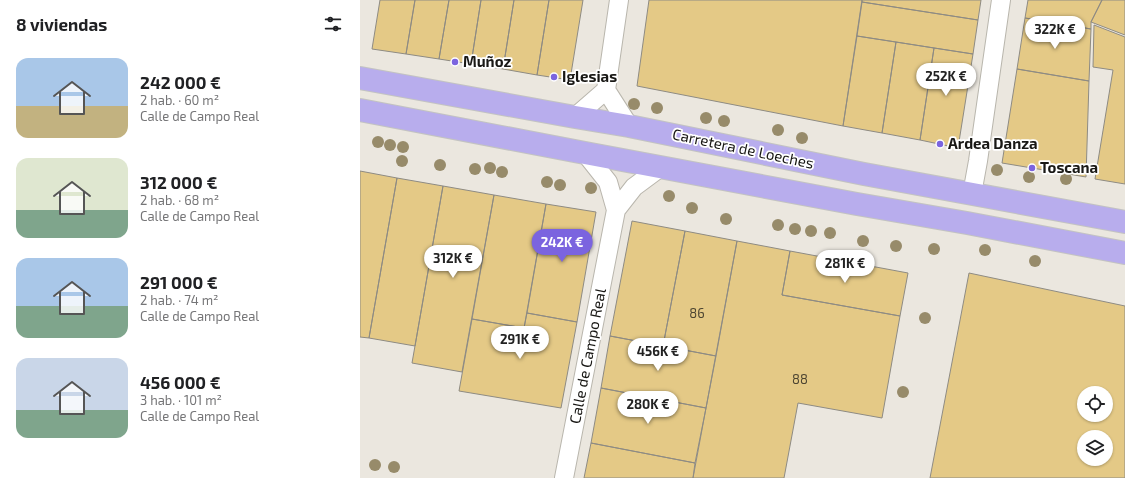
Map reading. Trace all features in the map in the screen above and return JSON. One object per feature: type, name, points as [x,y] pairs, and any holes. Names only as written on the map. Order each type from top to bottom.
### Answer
[{"type":"main road","name":"Carretera de Loeches","points":[[360,78],[629,126],[857,173],[1125,222]]},
{"type":"main road","name":"Carretera de Loeches","points":[[360,110],[1125,253]]},
{"type":"street","points":[[575,117],[606,90],[620,0]]},
{"type":"street","points":[[972,194],[1001,0]]},
{"type":"street","points":[[606,90],[629,126]]},
{"type":"street","name":"Calle de Campo Real","points":[[564,478],[616,210],[608,182],[585,153]]},
{"type":"street","name":"Calle de Campo Real","points":[[616,210],[634,187],[660,167]]},
{"type":"building","points":[[380,0],[415,0],[406,54],[372,49]]},
{"type":"building","points":[[415,0],[449,0],[439,59],[406,54]]},
{"type":"building","points":[[449,0],[481,0],[471,64],[439,59]]},
{"type":"building","points":[[481,0],[514,0],[503,69],[471,64]]},
{"type":"building","points":[[514,0],[549,0],[537,75],[503,69]]},
{"type":"building","points":[[549,0],[583,0],[570,80],[537,75]]},
{"type":"building","points":[[649,0],[862,0],[843,126],[637,86]]},
{"type":"building","points":[[862,0],[981,0],[978,20],[862,2]]},
{"type":"building","points":[[1028,0],[1102,0],[1091,22],[1091,29],[1025,18]]},
{"type":"building","points":[[1102,0],[1125,0],[1125,35],[1091,22]]},
{"type":"building","points":[[862,2],[978,20],[973,54],[857,36]]},
{"type":"building","points":[[1025,18],[1091,29],[1089,81],[1017,69]]},
{"type":"building","points":[[1094,25],[1125,37],[1125,184],[1095,179],[1113,70],[1093,67]]},
{"type":"building","points":[[857,36],[896,42],[882,133],[843,126]]},
{"type":"building","points":[[896,42],[934,48],[920,140],[882,133]]},
{"type":"building","points":[[934,48],[973,54],[958,148],[920,140]]},
{"type":"building","points":[[1017,69],[1089,81],[1086,177],[1002,163]]},
{"type":"building","points":[[360,171],[397,178],[369,338],[360,337]]},
{"type":"building","points":[[397,178],[443,186],[415,346],[369,338]]},
{"type":"building","points":[[443,186],[494,195],[462,372],[412,363]]},
{"type":"building","points":[[494,195],[546,204],[524,328],[472,319]]},
{"type":"building","points":[[546,204],[596,212],[577,322],[527,313]]},
{"type":"building","points":[[632,221],[685,231],[663,346],[610,336]]},
{"type":"building","points":[[685,231],[737,241],[716,356],[663,346]]},
{"type":"building","points":[[737,241],[790,251],[782,295],[900,316],[882,418],[798,403],[784,478],[693,478]]},
{"type":"building","points":[[790,251],[908,273],[900,316],[782,295]]},
{"type":"building","points":[[969,273],[1125,306],[1125,478],[930,478]]},
{"type":"building","points":[[527,313],[577,322],[561,408],[459,391],[472,319],[524,328]]},
{"type":"building","points":[[610,336],[716,356],[706,408],[601,388]]},
{"type":"building","points":[[601,388],[706,408],[695,463],[591,443]]},
{"type":"building","points":[[591,443],[695,463],[693,478],[584,478]]},
{"type":"place","name":"Muñoz","points":[[455,62]]},
{"type":"place","name":"Iglesias","points":[[554,77]]},
{"type":"place","name":"Ardea Danza","points":[[940,144]]},
{"type":"place","name":"Toscana","points":[[1032,168]]}]
